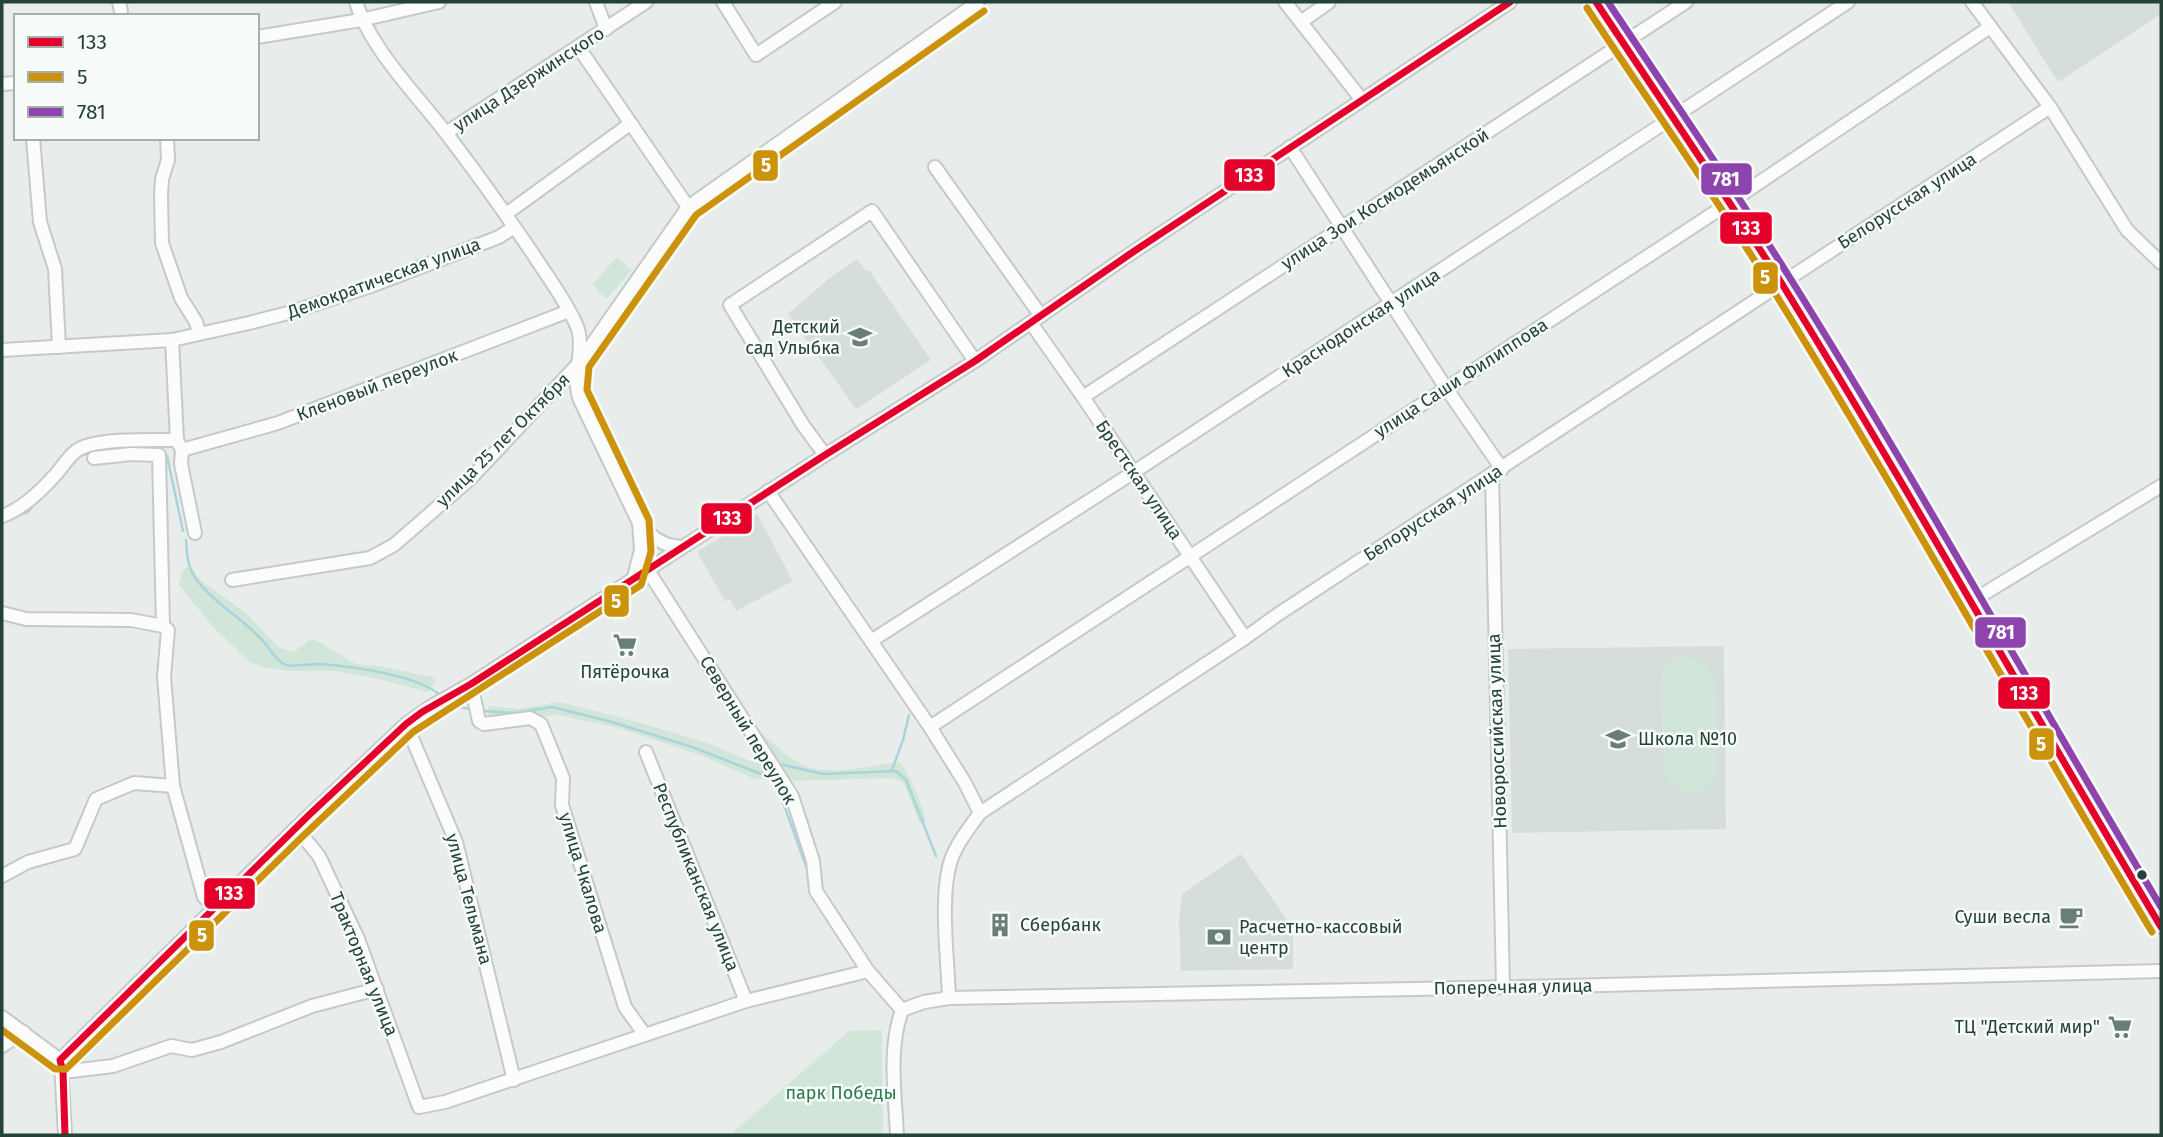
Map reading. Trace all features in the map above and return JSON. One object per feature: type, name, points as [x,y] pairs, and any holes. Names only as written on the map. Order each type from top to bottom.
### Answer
[{"type":"street","points":[[356,2],[361,20],[405,83],[506,214],[569,311],[578,327],[579,363],[576,384],[580,400],[639,523],[656,539],[680,547]]},
{"type":"street","points":[[259,37],[361,20],[439,2]]},
{"type":"street","points":[[597,2],[607,29]]},
{"type":"street","name":"улица Дзержинского","points":[[446,133],[646,2]]},
{"type":"street","points":[[723,2],[756,55],[835,2]]},
{"type":"street","name":"улица 25 лет Октября","points":[[232,580],[370,558],[394,545],[471,478],[579,363],[688,207],[978,2]]},
{"type":"street","points":[[1285,2],[1362,100]]},
{"type":"street","points":[[1301,22],[1329,2]]},
{"type":"street","points":[[65,1135],[62,1066],[214,907],[406,724],[825,454],[975,361],[1290,147],[1510,2]]},
{"type":"street","points":[[1596,2],[1781,283],[1972,601],[2048,738],[2161,927]]},
{"type":"street","name":"улица Зои Космодемьянской","points":[[1083,397],[1686,2]]},
{"type":"street","name":"Краснодонская улица","points":[[871,641],[1134,472],[1848,2]]},
{"type":"street","points":[[1972,2],[2050,107],[2127,230],[2161,263]]},
{"type":"street","name":"улица Саши Филиппова","points":[[930,727],[1729,203],[1990,27]]},
{"type":"street","points":[[579,48],[688,207]]},
{"type":"street","name":"Белорусская улица","points":[[949,998],[945,896],[947,875],[954,853],[980,813],[2050,107]]},
{"type":"street","points":[[506,214],[630,124]]},
{"type":"street","points":[[33,140],[40,222],[55,269],[60,347]]},
{"type":"street","points":[[167,140],[168,160],[162,179],[161,195],[162,243],[181,298],[200,333]]},
{"type":"street","points":[[1290,147],[1446,388],[1497,472]]},
{"type":"street","name":"Брестская улица","points":[[935,167],[1036,320],[1083,397],[1245,639]]},
{"type":"street","points":[[825,454],[803,425],[730,305],[872,211],[975,361]]},
{"type":"street","name":"Демократическая улица","points":[[2,350],[172,340],[292,312],[371,286],[499,237],[514,227]]},
{"type":"street","name":"Кленовый переулок","points":[[2,516],[13,513],[28,502],[79,449],[119,442],[179,445],[278,424],[569,311]]},
{"type":"street","points":[[172,340],[181,464],[195,533]]},
{"type":"street","points":[[94,458],[131,454],[159,455],[163,626]]},
{"type":"street","name":"Новороссийская улица","points":[[1497,472],[1503,987]]},
{"type":"street","points":[[1972,601],[2161,486]]},
{"type":"street","points":[[768,491],[930,727],[965,783],[980,813]]},
{"type":"street","points":[[634,577],[641,550],[639,523]]},
{"type":"street","name":"Северный переулок","points":[[648,569],[792,796],[813,861],[816,891],[868,971],[902,1010]]},
{"type":"street","points":[[2,614],[26,619],[131,620],[163,626],[169,630],[164,677],[173,786],[204,897],[214,907]]},
{"type":"street","name":"улица Чкалова","points":[[471,684],[479,721],[484,724],[530,718],[541,724],[563,778],[562,805],[625,1007],[645,1035]]},
{"type":"street","name":"улица Тельмана","points":[[406,724],[456,842],[514,1080]]},
{"type":"street","name":"Республиканская улица","points":[[646,752],[746,1002]]},
{"type":"street","points":[[2,876],[27,862],[75,849],[96,799],[134,783],[173,786]]},
{"type":"street","name":"Тракторная улица","points":[[296,828],[319,856],[358,939],[419,1107],[445,1102],[514,1080]]},
{"type":"street","points":[[514,1080],[746,1002],[868,971]]},
{"type":"street","name":"Поперечная улица","points":[[902,1010],[924,1002],[949,998],[2161,971]]},
{"type":"street","points":[[2,1017],[24,1032],[62,1066],[113,1066],[171,1046],[192,1050],[312,1006],[377,989]]},
{"type":"street","points":[[897,1135],[894,1045],[896,1026],[902,1010]]},
{"type":"street","points":[[2,1046],[24,1032]]},
{"type":"shaded area","points":[[2008,2],[2161,2],[2161,14],[2058,82]]},
{"type":"shaded area","name":"Детский сад Улыбка","points":[[857,259],[866,271],[869,270],[931,360],[856,409],[788,314],[831,277]]},
{"type":"shaded area","points":[[757,514],[793,581],[736,611],[730,599],[725,601],[697,552]]},
{"type":"shaded area","name":"Школа №10","points":[[1724,646],[1726,829],[1512,833],[1508,649]]},
{"type":"shaded area","name":"Расчетно-кассовый центр","points":[[1241,854],[1293,928],[1293,969],[1181,971],[1179,921],[1182,894]]},
{"type":"green space","points":[[617,257],[632,270],[607,299],[592,285]]},
{"type":"green space","points":[[190,565],[200,580],[245,612],[278,647],[294,652],[312,638],[356,664],[379,666],[436,680],[427,692],[336,671],[291,671],[251,663],[214,628],[179,585],[183,570]]},
{"type":"green space","points":[[1681,656],[1702,663],[1715,681],[1717,768],[1708,786],[1690,795],[1670,782],[1665,774],[1661,684],[1663,669],[1671,660]]},
{"type":"green space","points":[[559,702],[707,743],[745,759],[768,764],[771,772],[766,779],[754,779],[700,755],[622,729],[559,715],[497,719],[489,717],[487,711],[490,706],[518,709]]},
{"type":"green space","points":[[762,734],[791,758],[813,768],[838,770],[900,762],[916,790],[926,821],[923,824],[919,821],[903,782],[891,778],[795,781],[786,777],[762,740]]},
{"type":"green space","name":"парк Победы","points":[[882,1030],[883,1135],[730,1135],[849,1031]]},
{"type":"waterway","points":[[80,456],[120,448],[160,449],[167,456],[183,531]]},
{"type":"waterway","points":[[18,515],[28,512],[37,501]]},
{"type":"waterway","points":[[186,540],[190,568],[201,585],[256,634],[282,663],[293,666],[318,664],[365,669],[417,682],[441,696]]},
{"type":"waterway","points":[[450,705],[469,709]]},
{"type":"waterway","points":[[485,711],[514,713],[552,707],[692,747],[761,774],[770,768]]},
{"type":"waterway","points":[[892,770],[909,715]]},
{"type":"waterway","points":[[779,764],[823,774],[896,771],[906,780],[936,856]]},
{"type":"waterway","points":[[775,780],[806,866]]},
{"type":"transit line","name":"133","points":[[65,1135],[63,1072],[60,1060],[309,815],[406,724],[975,361],[1130,254],[1510,2]]},
{"type":"transit line","name":"133","points":[[1596,2],[1782,284],[2161,927]]},
{"type":"transit line","name":"781","points":[[1608,2],[1746,209],[1838,356],[2161,907]]},
{"type":"transit line","name":"5","points":[[1587,8],[1728,219],[1822,369],[2152,932]]},
{"type":"transit line","name":"5","points":[[2,1030],[55,1069],[66,1069],[413,732],[641,585],[651,552],[649,520],[587,390],[589,367],[696,215],[984,11]]},
{"type":"place","name":"Детский сад Улыбка","points":[[860,337]]},
{"type":"place","name":"Пятёрочка","points":[[625,645]]},
{"type":"place","name":"Школа №10","points":[[1618,739]]},
{"type":"place","name":"Суши весла","points":[[2071,917]]},
{"type":"place","name":"Сбербанк","points":[[1000,925]]},
{"type":"place","name":"Расчетно-кассовый центр","points":[[1219,937]]},
{"type":"place","name":"ТЦ \"Детский мир\"","points":[[2120,1027]]}]
